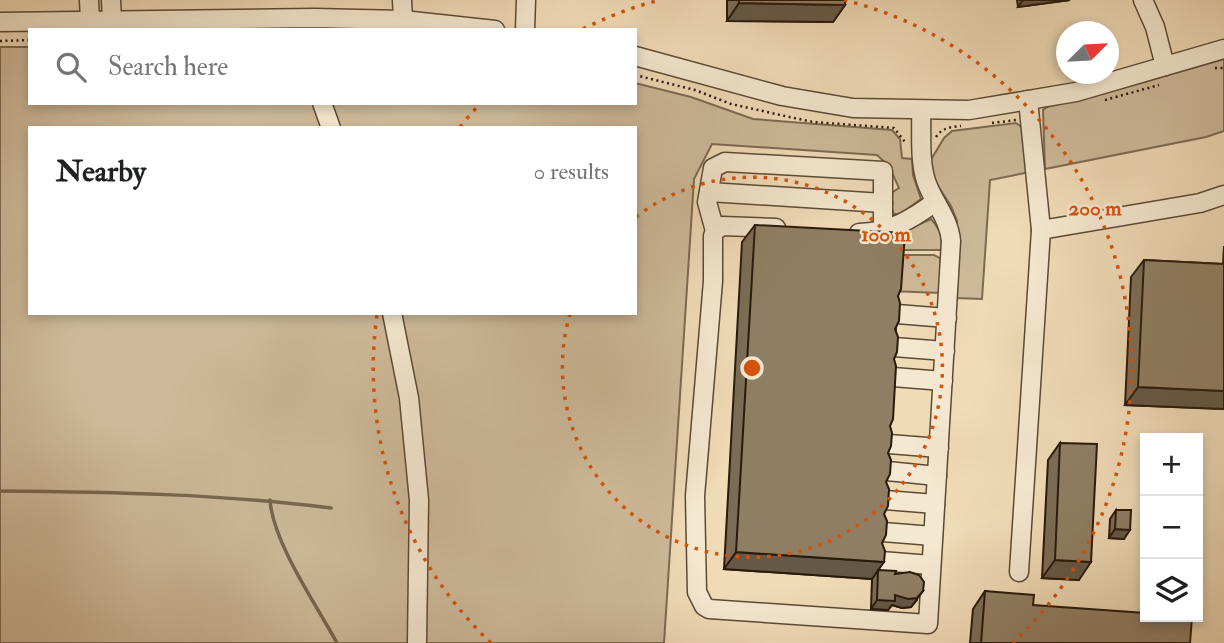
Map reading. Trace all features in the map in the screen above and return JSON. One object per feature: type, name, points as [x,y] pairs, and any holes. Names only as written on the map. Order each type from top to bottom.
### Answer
[{"type":"street","points":[[89,0],[90,21]]},
{"type":"street","points":[[111,0],[112,21]]},
{"type":"street","points":[[402,0],[402,20]]},
{"type":"street","points":[[525,28],[526,0]]},
{"type":"street","points":[[1143,0],[1155,27],[1165,65]]},
{"type":"street","points":[[0,22],[315,24],[402,20],[476,28]]},
{"type":"street","points":[[637,57],[782,96],[853,108],[969,110],[1076,92],[1224,49]]},
{"type":"street","points":[[1019,572],[1041,230],[1028,100]]},
{"type":"street","points":[[323,105],[330,126]]},
{"type":"street","points":[[883,232],[883,171],[725,162],[713,168],[707,202],[715,231],[695,496],[696,587],[704,606],[709,609],[928,624],[950,230],[935,202],[923,170],[921,110]]},
{"type":"street","points":[[709,192],[883,203]]},
{"type":"street","points":[[1041,230],[1200,203],[1224,195]]},
{"type":"street","points":[[847,233],[883,232],[922,212],[935,202]]},
{"type":"street","points":[[715,231],[726,226],[793,229]]},
{"type":"street","points":[[897,314],[947,318]]},
{"type":"street","points":[[392,315],[410,398],[419,500],[417,643]]},
{"type":"street","points":[[894,347],[945,351]]},
{"type":"street","points":[[893,377],[943,381]]},
{"type":"street","points":[[889,444],[939,448]]},
{"type":"street","points":[[887,471],[937,476]]},
{"type":"street","points":[[885,500],[935,504]]},
{"type":"street","points":[[883,532],[933,536]]},
{"type":"street","points":[[881,561],[931,565]]},
{"type":"path","points":[[0,41],[28,40]]},
{"type":"shaded area","points":[[0,47],[28,47],[28,105],[637,105],[637,84],[691,97],[753,119],[892,130],[900,139],[902,158],[912,159],[913,175],[921,199],[900,214],[894,214],[891,193],[899,188],[889,166],[877,155],[712,144],[694,179],[664,643],[0,643]]},
{"type":"shaded area","points":[[1224,54],[1224,131],[1206,137],[1045,169],[1043,110],[1047,107]]},
{"type":"shaded area","points":[[1016,123],[1023,128],[1030,172],[990,180],[982,299],[956,298],[957,221],[951,206],[932,177],[929,163],[944,138],[952,131]]},
{"type":"shaded area","points":[[931,219],[940,233],[941,250],[893,250],[893,236]]},
{"type":"shaded area","points":[[892,255],[934,255],[940,258],[940,293],[890,291]]},
{"type":"building","points":[[739,0],[845,0],[845,5],[739,3]]},
{"type":"building","points":[[755,225],[905,233],[901,289],[898,296],[899,321],[895,329],[898,337],[894,359],[896,366],[893,419],[890,426],[891,446],[888,453],[891,460],[890,474],[886,482],[889,489],[888,506],[884,514],[887,521],[886,535],[882,543],[885,551],[884,562],[736,552]]},
{"type":"building","points":[[1144,260],[1224,264],[1224,391],[1138,387]]},
{"type":"building","points":[[1060,443],[1097,444],[1091,562],[1055,560]]},
{"type":"building","points":[[1116,510],[1131,510],[1130,530],[1115,529]]},
{"type":"building","points":[[878,570],[919,575],[924,582],[923,591],[917,598],[908,599],[895,595],[895,601],[877,600]]},
{"type":"building","points":[[985,591],[1034,595],[1033,605],[1140,613],[1140,622],[1192,622],[1190,643],[981,643]]},
{"type":"waterway","points":[[0,491],[207,497],[331,508]]},
{"type":"waterway","points":[[270,500],[273,517],[287,554],[337,643]]}]
